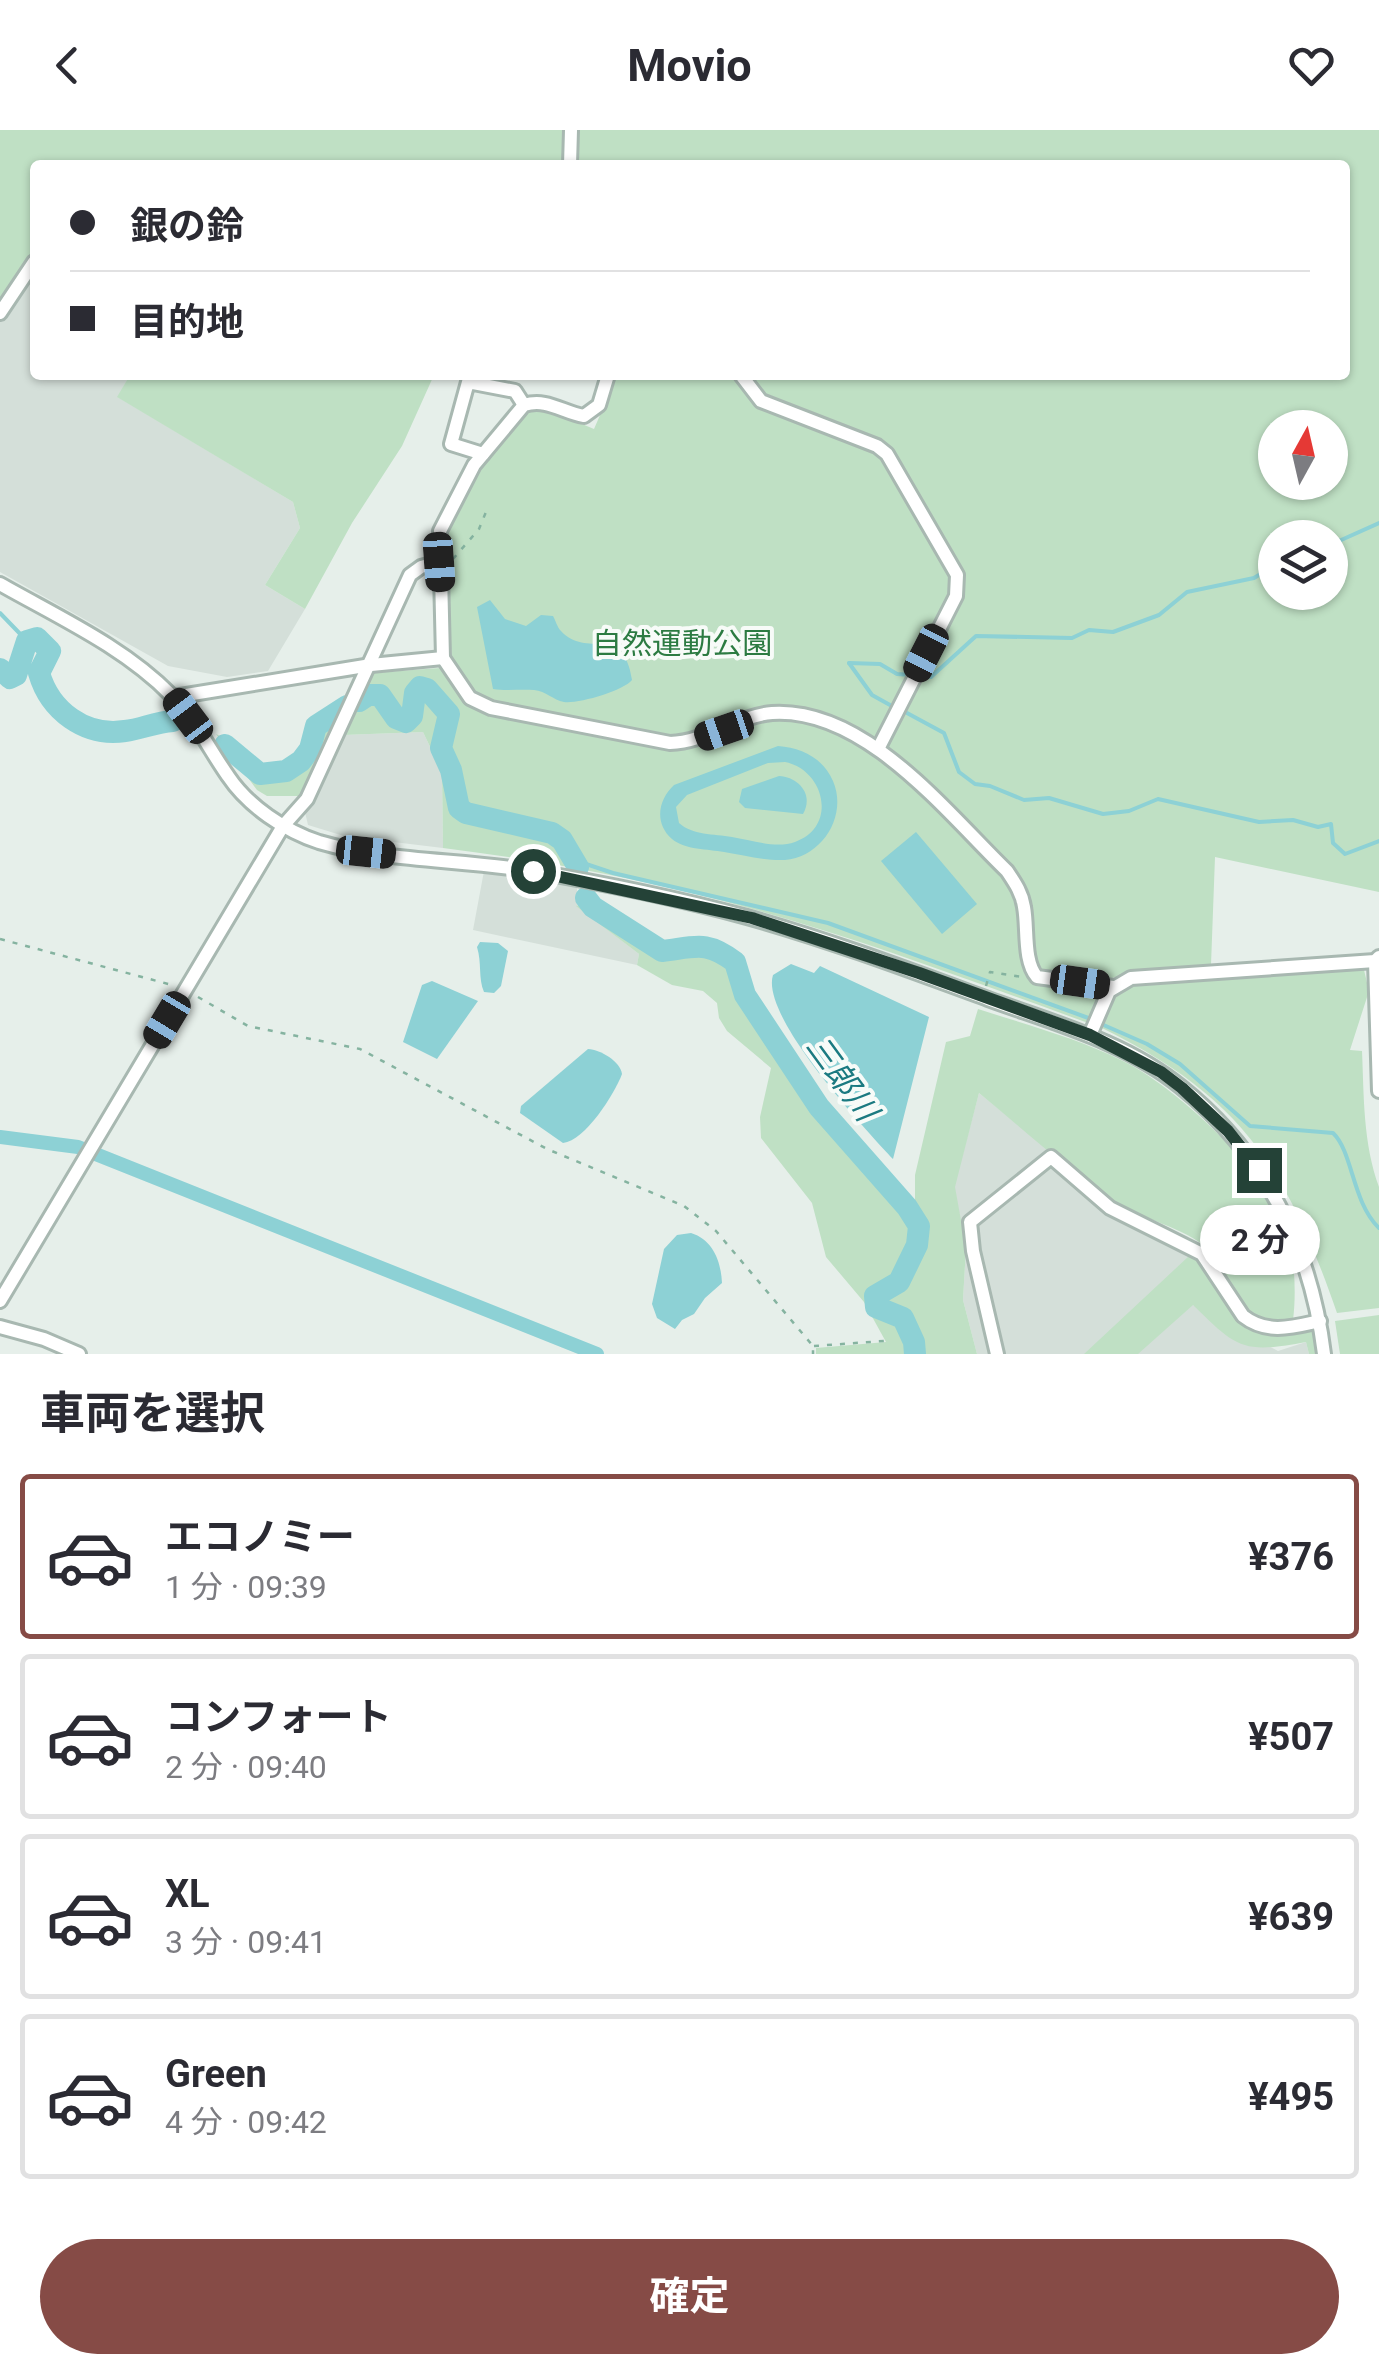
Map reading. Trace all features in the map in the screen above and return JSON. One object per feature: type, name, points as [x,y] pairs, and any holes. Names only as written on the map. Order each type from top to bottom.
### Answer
[{"type":"street","points":[[570,160],[571,130]]},
{"type":"street","points":[[0,313],[30,268]]},
{"type":"street","points":[[607,380],[600,405],[584,416],[548,403],[524,405],[483,454],[445,520],[440,532],[439,562],[443,658],[470,698],[490,708],[670,743],[684,742],[764,714],[811,717],[835,724],[878,749],[1007,871],[1024,906],[1031,967],[1044,981],[1113,987],[1131,978],[1377,959],[1379,1092]]},
{"type":"street","points":[[745,380],[761,401],[876,446],[887,454],[956,575],[956,596],[878,749]]},
{"type":"street","points":[[483,454],[451,444],[468,382],[514,391],[524,405]]},
{"type":"street","points":[[0,1301],[284,826],[307,799],[410,575],[439,562]]},
{"type":"street","points":[[0,584],[112,649],[174,698],[230,780],[258,809],[318,842],[366,852],[533,871],[706,906],[1095,1024],[1204,1107],[1239,1144],[1281,1205],[1300,1249],[1320,1322],[1324,1354]]},
{"type":"street","points":[[174,698],[371,665],[443,658]]},
{"type":"street","points":[[1095,1024],[1113,987]]},
{"type":"street","points":[[996,1354],[970,1222],[1051,1157],[1110,1208],[1202,1254],[1252,1322],[1276,1329],[1320,1322]]},
{"type":"street","points":[[0,1327],[44,1339],[78,1354]]},
{"type":"path","points":[[439,562],[451,561],[479,529],[488,507]]},
{"type":"path","points":[[0,939],[186,989],[248,1026],[360,1049],[546,1149],[684,1206],[716,1232],[813,1346],[813,1354]]},
{"type":"path","points":[[986,985],[990,972],[1029,978],[1035,975]]},
{"type":"path","points":[[813,1346],[884,1341]]},
{"type":"shaded area","points":[[30,256],[30,380],[127,380],[118,397],[293,502],[300,528],[265,585],[305,609],[268,671],[227,677],[168,666],[0,572],[0,300]]},
{"type":"shaded area","points":[[423,732],[442,772],[443,848],[344,836],[308,825],[305,812],[343,735]]},
{"type":"shaded area","points":[[484,871],[577,886],[577,906],[639,954],[637,965],[473,930]]},
{"type":"shaded area","points":[[979,1093],[1114,1202],[1188,1237],[1193,1305],[1278,1351],[1306,1342],[1309,1354],[977,1354],[963,1300],[966,1248],[954,1187]]},
{"type":"green space","name":"自然運動公園","points":[[0,130],[1379,130],[1379,892],[1215,857],[1211,965],[1134,972],[1105,980],[1110,991],[1146,979],[1364,970],[1369,991],[1350,1050],[1362,1051],[1367,1137],[1379,1187],[1379,1308],[1337,1313],[1299,1217],[1253,1142],[1191,1081],[1150,1054],[1102,1028],[794,921],[635,880],[443,848],[442,772],[423,732],[343,735],[364,683],[372,673],[453,667],[444,582],[446,534],[458,502],[503,436],[527,410],[546,409],[594,429],[607,399],[609,380],[1350,380],[1350,160],[30,160],[30,256],[0,300]]},
{"type":"green space","points":[[127,380],[432,380],[402,446],[352,523],[305,609],[265,585],[300,528],[293,502],[117,397]]},
{"type":"green space","points":[[349,699],[303,796],[267,796],[257,790],[216,734],[243,748],[264,766],[281,768],[297,760],[305,727]]},
{"type":"green space","points":[[592,900],[663,948],[715,946],[734,956],[744,982],[821,1103],[863,1156],[915,1210],[915,1175],[946,1042],[970,1036],[978,1009],[1088,1045],[1146,1074],[1223,1139],[1266,1192],[1290,1244],[1293,1320],[1274,1321],[1249,1311],[1199,1242],[1111,1200],[979,1093],[955,1187],[966,1248],[963,1300],[977,1354],[816,1354],[816,1348],[886,1342],[864,1302],[826,1257],[812,1203],[761,1138],[760,1117],[771,1068],[727,1031],[719,1018],[717,1003],[703,991],[672,985],[637,965],[639,954],[576,906]]},
{"type":"green space","points":[[1189,1256],[1199,1259],[1239,1318],[1314,1327],[1318,1354],[1309,1354],[1306,1342],[1268,1347],[1242,1344],[1220,1331],[1193,1305],[1138,1354],[1084,1354]]},
{"type":"green space","points":[[1379,1315],[1379,1354],[1340,1354],[1335,1321]]},
{"type":"water","points":[[490,600],[505,619],[526,626],[541,615],[553,616],[571,639],[613,647],[628,663],[632,680],[610,692],[571,702],[538,691],[493,689],[477,607]]},
{"type":"water","points":[[778,746],[787,747],[824,766],[833,781],[837,808],[828,832],[810,851],[785,860],[762,859],[690,847],[672,839],[662,826],[660,812],[674,785]],"holes":[[[785,762],[799,767],[817,787],[821,812],[809,835],[795,842],[764,843],[697,832],[679,823],[676,807],[687,795],[768,763]]]},
{"type":"water","points":[[779,776],[803,788],[807,800],[803,814],[745,808],[739,802],[742,789]]},
{"type":"water","points":[[916,832],[977,904],[942,934],[881,861]]},
{"type":"water","points":[[480,942],[498,943],[508,951],[501,986],[494,993],[484,992],[482,987],[477,947]]},
{"type":"water","points":[[791,964],[814,973],[820,966],[929,1017],[893,1159],[817,1071],[782,1017],[773,993],[773,975]]},
{"type":"water","points":[[432,981],[478,1001],[437,1059],[403,1042],[422,985]]},
{"type":"water","points":[[588,1049],[609,1057],[622,1074],[589,1125],[563,1143],[520,1113],[521,1106]]},
{"type":"water","points":[[691,1233],[714,1252],[722,1283],[675,1329],[657,1318],[652,1304],[664,1249],[677,1235]]},
{"type":"waterway","points":[[1348,537],[1379,523]]},
{"type":"waterway","points":[[920,676],[931,677],[976,636],[1072,638],[1089,630],[1113,632],[1159,615],[1187,592],[1258,576]]},
{"type":"waterway","points":[[0,613],[27,641]]},
{"type":"waterway","name":"三郎川","points":[[0,669],[10,678],[16,675],[27,641],[37,638],[50,651],[39,673],[44,687],[71,719],[110,732],[173,721]]},
{"type":"waterway","points":[[849,663],[880,664],[897,674],[911,675]]},
{"type":"waterway","points":[[849,663],[872,695],[890,705]]},
{"type":"waterway","name":"三郎川","points":[[359,701],[368,695],[380,695],[396,718],[406,722],[412,716],[415,693],[420,687],[427,689],[449,714],[441,748],[451,770],[459,808],[466,813],[552,833],[562,840],[578,867]]},
{"type":"waterway","name":"三郎川","points":[[225,745],[260,774],[286,771],[310,749],[316,726],[347,706]]},
{"type":"waterway","points":[[907,713],[944,733],[959,772],[975,784],[1024,800],[1049,798],[1103,814],[1129,811],[1158,799],[1259,822],[1293,820],[1318,827],[1331,824],[1333,843],[1345,854],[1379,841]]},
{"type":"waterway","points":[[574,860],[613,873],[828,923],[1091,1019]]},
{"type":"waterway","name":"三郎川","points":[[586,898],[593,907],[662,951],[708,948],[735,962],[745,995],[819,1107],[907,1207],[919,1226],[917,1245],[899,1282],[875,1296],[876,1307],[903,1318],[915,1354]]},
{"type":"waterway","points":[[1099,1023],[1180,1064],[1250,1126],[1333,1133],[1345,1152],[1363,1205],[1379,1228]]},
{"type":"waterway","points":[[0,1137],[78,1147],[597,1354]]},
{"type":"route","points":[[533,871],[752,918],[1090,1035],[1131,1054],[1182,1088],[1228,1131],[1259,1170]]}]
